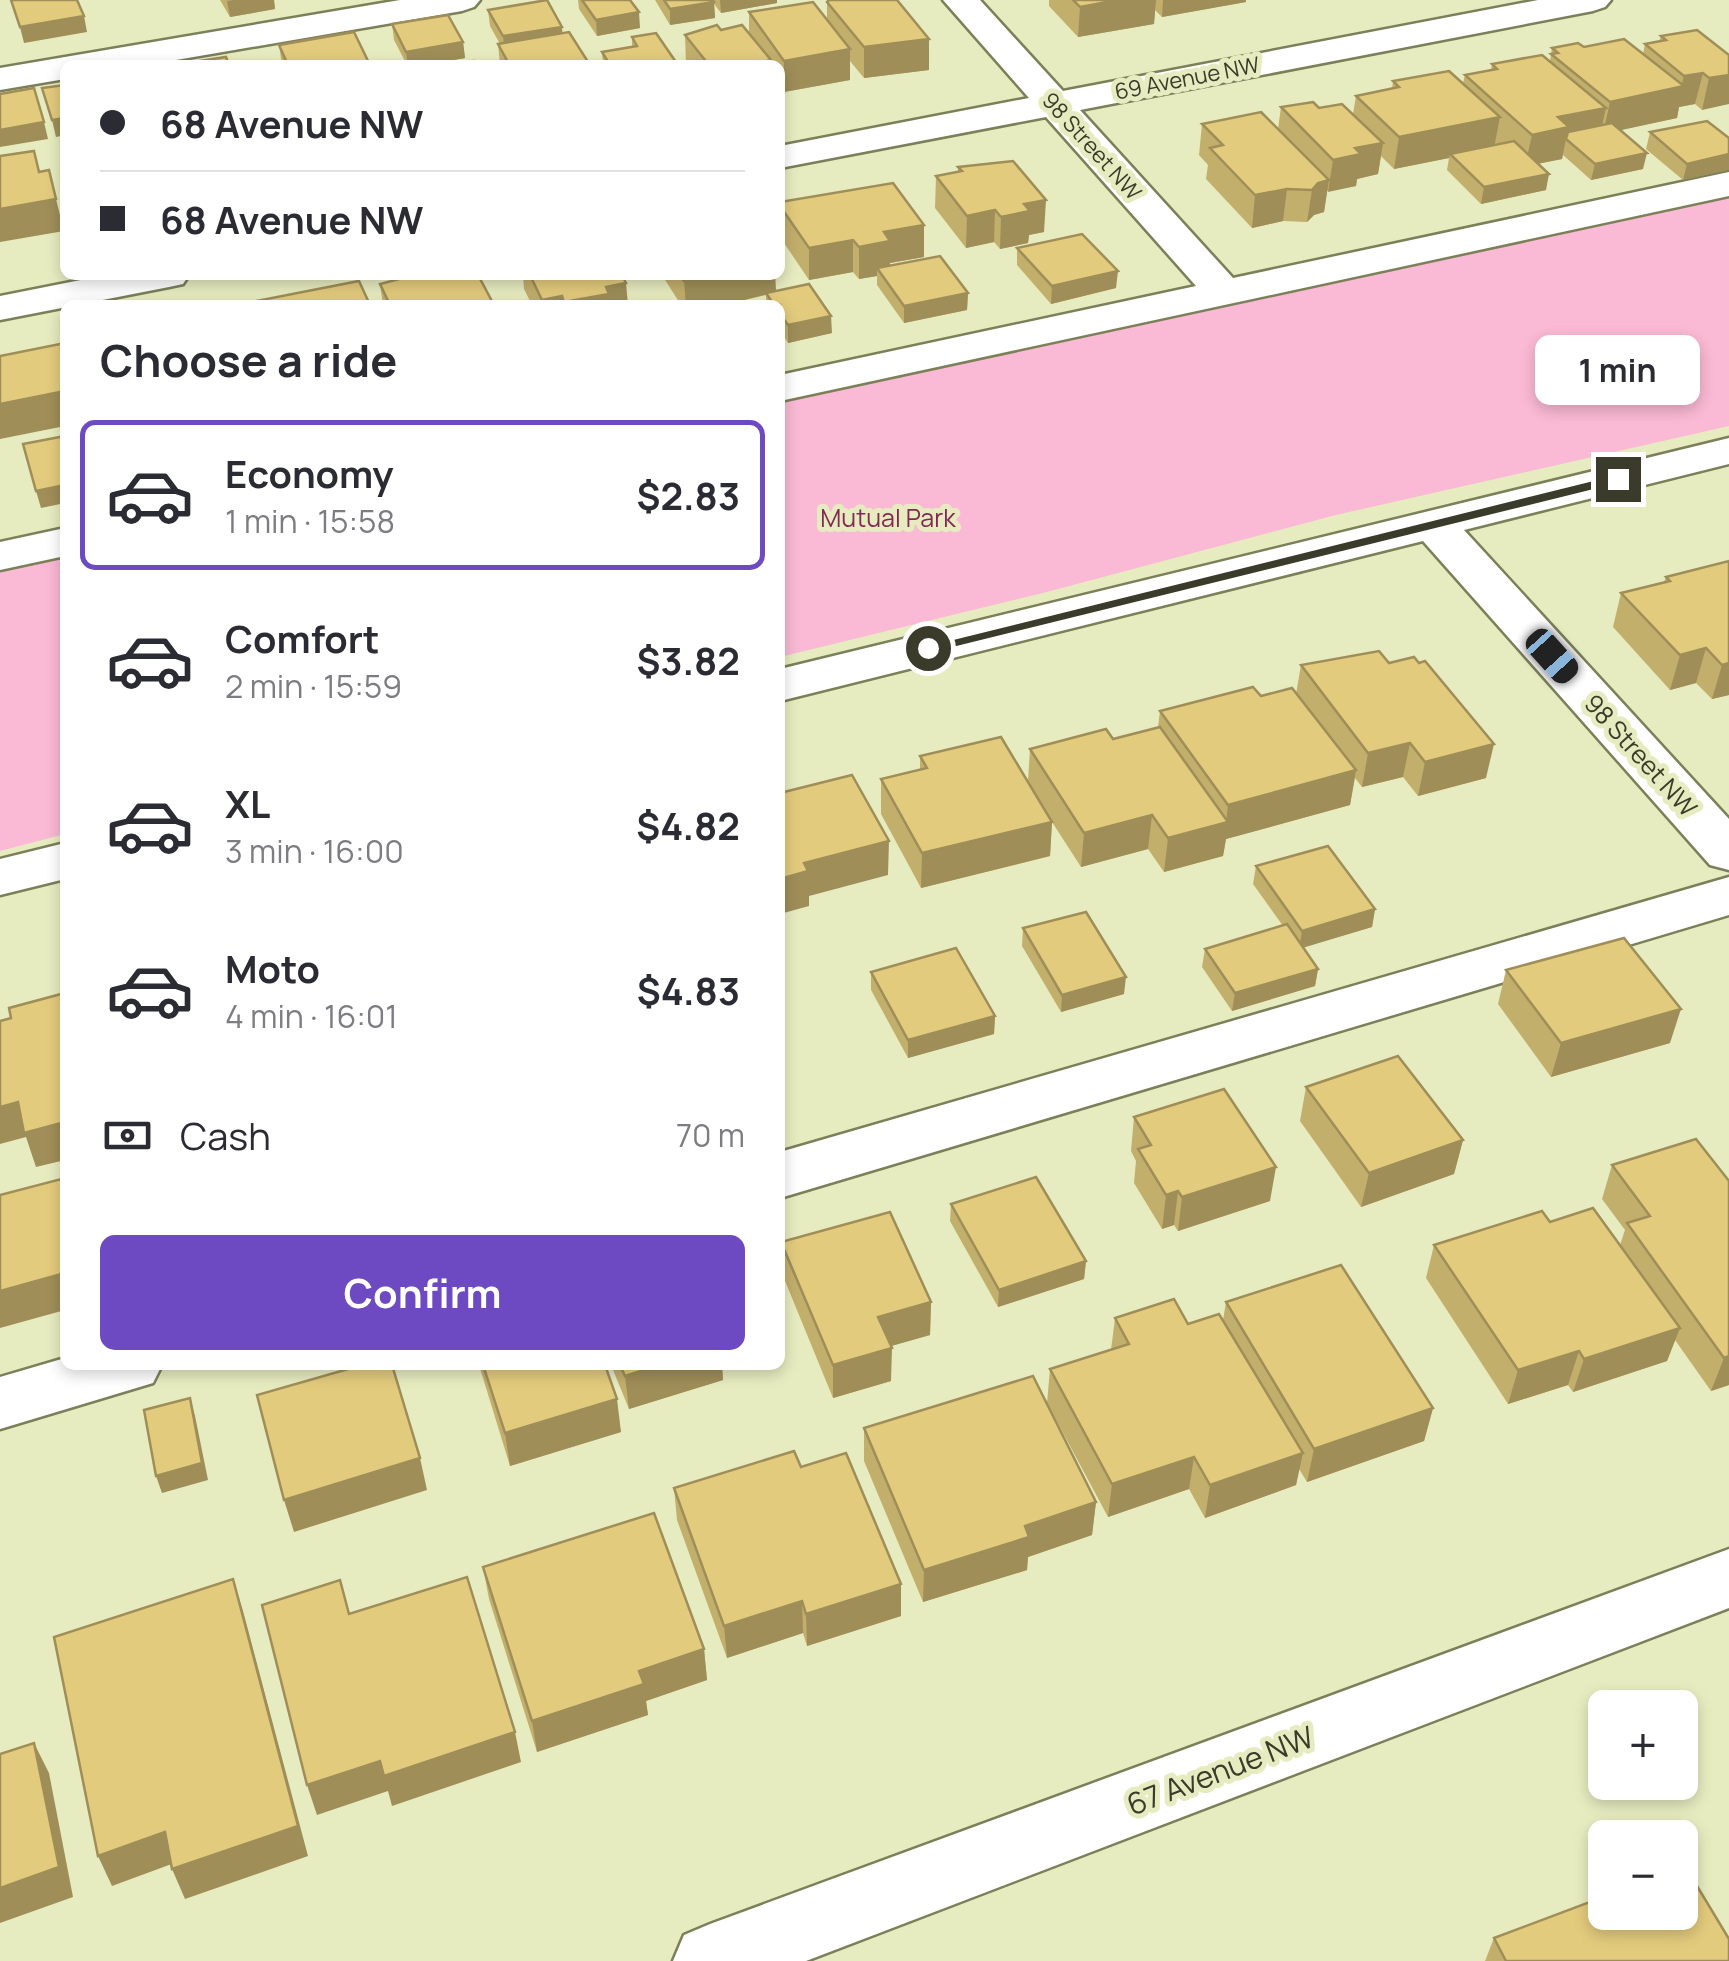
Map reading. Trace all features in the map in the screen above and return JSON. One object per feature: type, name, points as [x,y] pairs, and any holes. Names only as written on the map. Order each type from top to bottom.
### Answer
[{"type":"street","points":[[113,60],[462,0]]},
{"type":"street","name":"98 Street NW","points":[[961,0],[1223,292]]},
{"type":"street","name":"69 Avenue NW","points":[[785,155],[1593,0]]},
{"type":"street","points":[[0,80],[60,69]]},
{"type":"street","points":[[785,387],[1729,184]]},
{"type":"street","points":[[0,308],[143,280]]},
{"type":"street","points":[[785,684],[1729,452]]},
{"type":"street","name":"98 Street NW","points":[[1432,524],[1729,852]]},
{"type":"street","points":[[0,556],[60,543]]},
{"type":"street","points":[[0,878],[60,863]]},
{"type":"street","points":[[785,1173],[1729,896]]},
{"type":"street","points":[[0,1403],[114,1370]]},
{"type":"street","name":"67 Avenue NW","points":[[710,1961],[1729,1578]]},
{"type":"green space","name":"Mutual Park","points":[[1729,198],[1729,426],[1336,515],[1043,593],[785,656],[785,402]]},
{"type":"green space","points":[[60,558],[60,835],[0,851],[0,571]]},
{"type":"building","points":[[11,0],[77,0],[84,16],[20,27]]},
{"type":"building","points":[[547,0],[562,27],[503,36],[488,10]]},
{"type":"building","points":[[582,0],[630,0],[639,12],[596,20]]},
{"type":"building","points":[[664,0],[713,0],[714,2],[670,9]]},
{"type":"building","points":[[829,0],[897,0],[929,39],[864,47]]},
{"type":"building","points":[[1073,0],[1118,0],[1080,7]]},
{"type":"building","points":[[813,2],[850,49],[785,61],[749,12]]},
{"type":"building","points":[[448,15],[463,42],[406,52],[392,24]]},
{"type":"building","points":[[717,25],[721,30],[742,25],[771,60],[705,60],[685,35]]},
{"type":"building","points":[[1697,30],[1729,55],[1729,75],[1684,76],[1645,44],[1666,40],[1661,36]]},
{"type":"building","points":[[354,32],[368,60],[286,60],[279,45]]},
{"type":"building","points":[[569,32],[587,60],[507,60],[498,44]]},
{"type":"building","points":[[656,33],[675,60],[607,60],[602,52],[637,46],[632,37]]},
{"type":"building","points":[[1624,39],[1684,86],[1610,102],[1551,54],[1558,53],[1552,48]]},
{"type":"building","points":[[1542,55],[1606,108],[1558,117],[1569,127],[1532,135],[1465,75],[1497,69],[1492,64]]},
{"type":"building","points":[[1449,71],[1500,117],[1399,137],[1356,96],[1399,87],[1393,81]]},
{"type":"building","points":[[60,86],[60,119],[52,120],[42,88]]},
{"type":"building","points":[[34,88],[44,122],[0,130],[0,94]]},
{"type":"building","points":[[1313,102],[1319,108],[1342,104],[1383,143],[1355,148],[1361,154],[1333,160],[1281,107]]},
{"type":"building","points":[[1261,112],[1329,180],[1312,190],[1287,189],[1255,195],[1210,148],[1223,145],[1202,124]]},
{"type":"building","points":[[1707,121],[1729,138],[1729,154],[1687,164],[1650,132]]},
{"type":"building","points":[[1612,123],[1647,153],[1595,164],[1566,139],[1568,132]]},
{"type":"building","points":[[1514,141],[1549,174],[1484,187],[1450,154]]},
{"type":"building","points":[[34,151],[39,172],[49,170],[56,199],[0,209],[0,156]]},
{"type":"building","points":[[1013,161],[1046,200],[1024,204],[1030,211],[1001,217],[995,210],[967,216],[936,176],[962,171],[958,167]]},
{"type":"building","points":[[893,183],[924,225],[884,232],[890,241],[859,247],[853,240],[809,248],[785,213],[785,201]]},
{"type":"building","points":[[1082,234],[1118,271],[1052,286],[1017,248]]},
{"type":"building","points":[[940,256],[968,293],[904,306],[877,268]]},
{"type":"building","points":[[395,280],[481,280],[491,300],[388,300],[380,284]]},
{"type":"building","points":[[532,280],[626,283],[606,287],[609,294],[542,300]]},
{"type":"building","points":[[359,281],[368,300],[261,300]]},
{"type":"building","points":[[809,284],[831,316],[788,325],[785,300],[771,300],[766,293]]},
{"type":"building","points":[[60,344],[60,392],[0,404],[0,356]]},
{"type":"building","points":[[60,437],[60,486],[36,491],[23,444]]},
{"type":"building","points":[[1729,561],[1729,663],[1722,665],[1706,648],[1680,655],[1621,593],[1670,581],[1666,577]]},
{"type":"building","points":[[1379,651],[1389,663],[1414,657],[1419,663],[1425,661],[1494,744],[1425,762],[1410,743],[1368,753],[1301,665]]},
{"type":"building","points":[[1253,687],[1261,696],[1292,688],[1356,770],[1228,805],[1160,711]]},
{"type":"building","points":[[1160,727],[1228,822],[1168,838],[1152,815],[1084,833],[1030,749],[1106,729],[1113,739]]},
{"type":"building","points":[[1001,737],[1052,822],[922,853],[881,779],[927,768],[920,756]]},
{"type":"building","points":[[852,775],[889,841],[804,863],[808,871],[785,878],[785,792]]},
{"type":"building","points":[[1328,846],[1375,909],[1302,931],[1256,866]]},
{"type":"building","points":[[1086,912],[1126,977],[1062,995],[1023,928]]},
{"type":"building","points":[[1287,924],[1318,969],[1235,993],[1205,949]]},
{"type":"building","points":[[1624,938],[1681,1009],[1561,1043],[1506,970]]},
{"type":"building","points":[[956,948],[995,1016],[908,1040],[871,972]]},
{"type":"building","points":[[60,994],[60,1123],[24,1133],[18,1102],[0,1107],[0,1021],[11,1018],[9,1008]]},
{"type":"building","points":[[1398,1056],[1463,1140],[1369,1173],[1306,1087]]},
{"type":"building","points":[[1224,1089],[1276,1167],[1182,1197],[1178,1191],[1166,1195],[1138,1149],[1151,1145],[1134,1117]]},
{"type":"building","points":[[1696,1139],[1729,1181],[1729,1356],[1724,1358],[1627,1223],[1650,1216],[1612,1165]]},
{"type":"building","points":[[1036,1177],[1086,1261],[999,1290],[951,1204]]},
{"type":"building","points":[[60,1179],[60,1274],[0,1291],[0,1195]]},
{"type":"building","points":[[1593,1208],[1680,1328],[1584,1359],[1579,1351],[1518,1370],[1434,1245],[1542,1211],[1550,1222]]},
{"type":"building","points":[[890,1212],[931,1302],[878,1317],[892,1348],[833,1365],[785,1251],[785,1241]]},
{"type":"building","points":[[1341,1265],[1433,1408],[1314,1449],[1226,1302]]},
{"type":"building","points":[[1174,1299],[1188,1324],[1219,1314],[1303,1453],[1210,1485],[1194,1457],[1112,1484],[1050,1369],[1129,1344],[1115,1318]]},
{"type":"building","points":[[344,1370],[394,1370],[420,1458],[284,1500],[257,1395]]},
{"type":"building","points":[[485,1370],[607,1370],[617,1399],[505,1433]]},
{"type":"building","points":[[622,1370],[644,1370],[625,1376]]},
{"type":"building","points":[[1033,1376],[1096,1502],[1025,1526],[1029,1537],[924,1570],[864,1428]]},
{"type":"building","points":[[190,1398],[202,1463],[156,1476],[144,1410]]},
{"type":"building","points":[[794,1451],[801,1467],[846,1453],[901,1584],[806,1614],[802,1601],[724,1626],[674,1488]]},
{"type":"building","points":[[654,1513],[704,1649],[639,1671],[644,1684],[532,1721],[483,1567]]},
{"type":"building","points":[[467,1577],[515,1732],[384,1776],[380,1761],[307,1785],[262,1605],[340,1580],[349,1614]]},
{"type":"building","points":[[233,1579],[298,1826],[172,1869],[165,1832],[98,1856],[54,1637]]},
{"type":"building","points":[[34,1743],[59,1867],[0,1888],[0,1754]]},
{"type":"building","points":[[1698,1888],[1729,1939],[1729,1961],[1506,1961],[1494,1938],[1588,1903],[1588,1930],[1698,1930]]},
{"type":"route","points":[[928,648],[1618,479]]}]
